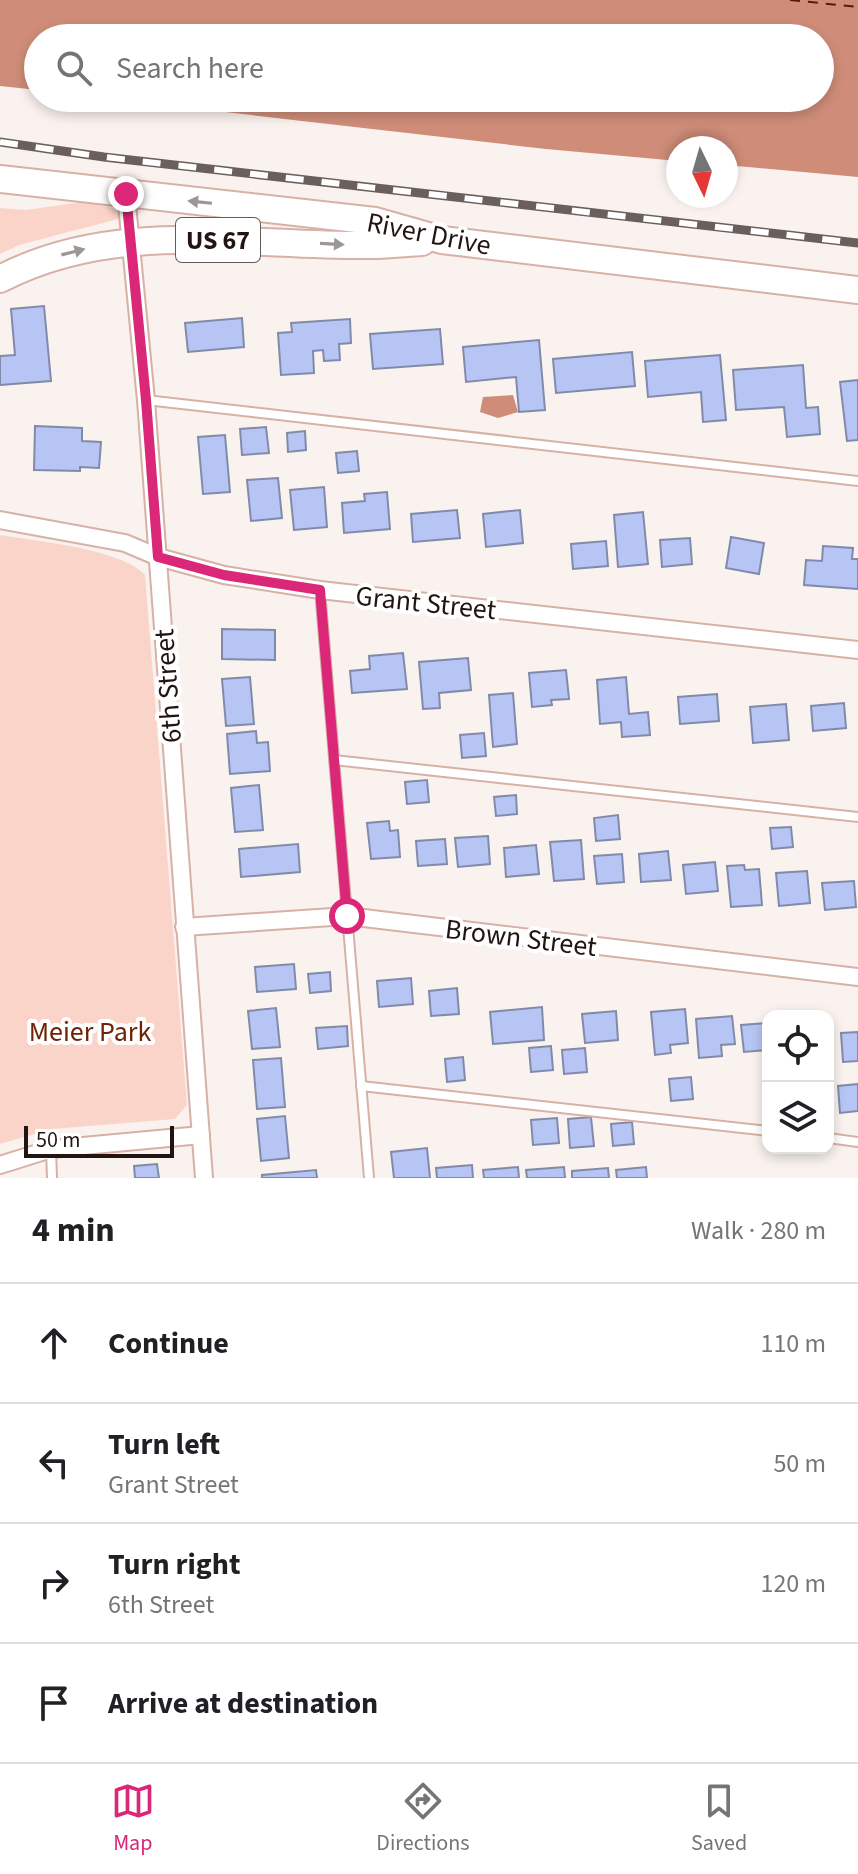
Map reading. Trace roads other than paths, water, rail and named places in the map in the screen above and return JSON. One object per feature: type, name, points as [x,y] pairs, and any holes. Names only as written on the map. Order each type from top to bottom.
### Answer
[{"type":"main road","name":"River Drive","points":[[0,179],[375,221],[442,240],[858,290]]},
{"type":"main road","name":"US 67","points":[[0,279],[72,251],[174,238],[368,245],[442,240]]},
{"type":"street","name":"6th Street","points":[[126,194],[146,400],[204,1178]]},
{"type":"street","name":"Grant Street","points":[[0,520],[125,543],[158,557],[224,575],[320,590],[858,650]]},
{"type":"street","name":"Brown Street","points":[[184,927],[347,916],[858,977]]},
{"type":"street","points":[[0,1165],[51,1149],[201,1135]]},
{"type":"lane","points":[[146,400],[858,481]]},
{"type":"lane","points":[[320,590],[369,1178]]},
{"type":"lane","points":[[334,760],[858,817]]},
{"type":"lane","points":[[361,1086],[762,1130]]},
{"type":"lane","points":[[834,1139],[858,1142]]},
{"type":"lane","points":[[51,1149],[52,1178]]},
{"type":"railway","points":[[0,142],[104,157],[858,243]]},
{"type":"park label","name":"Meier Park","points":[[90,1031]]}]
